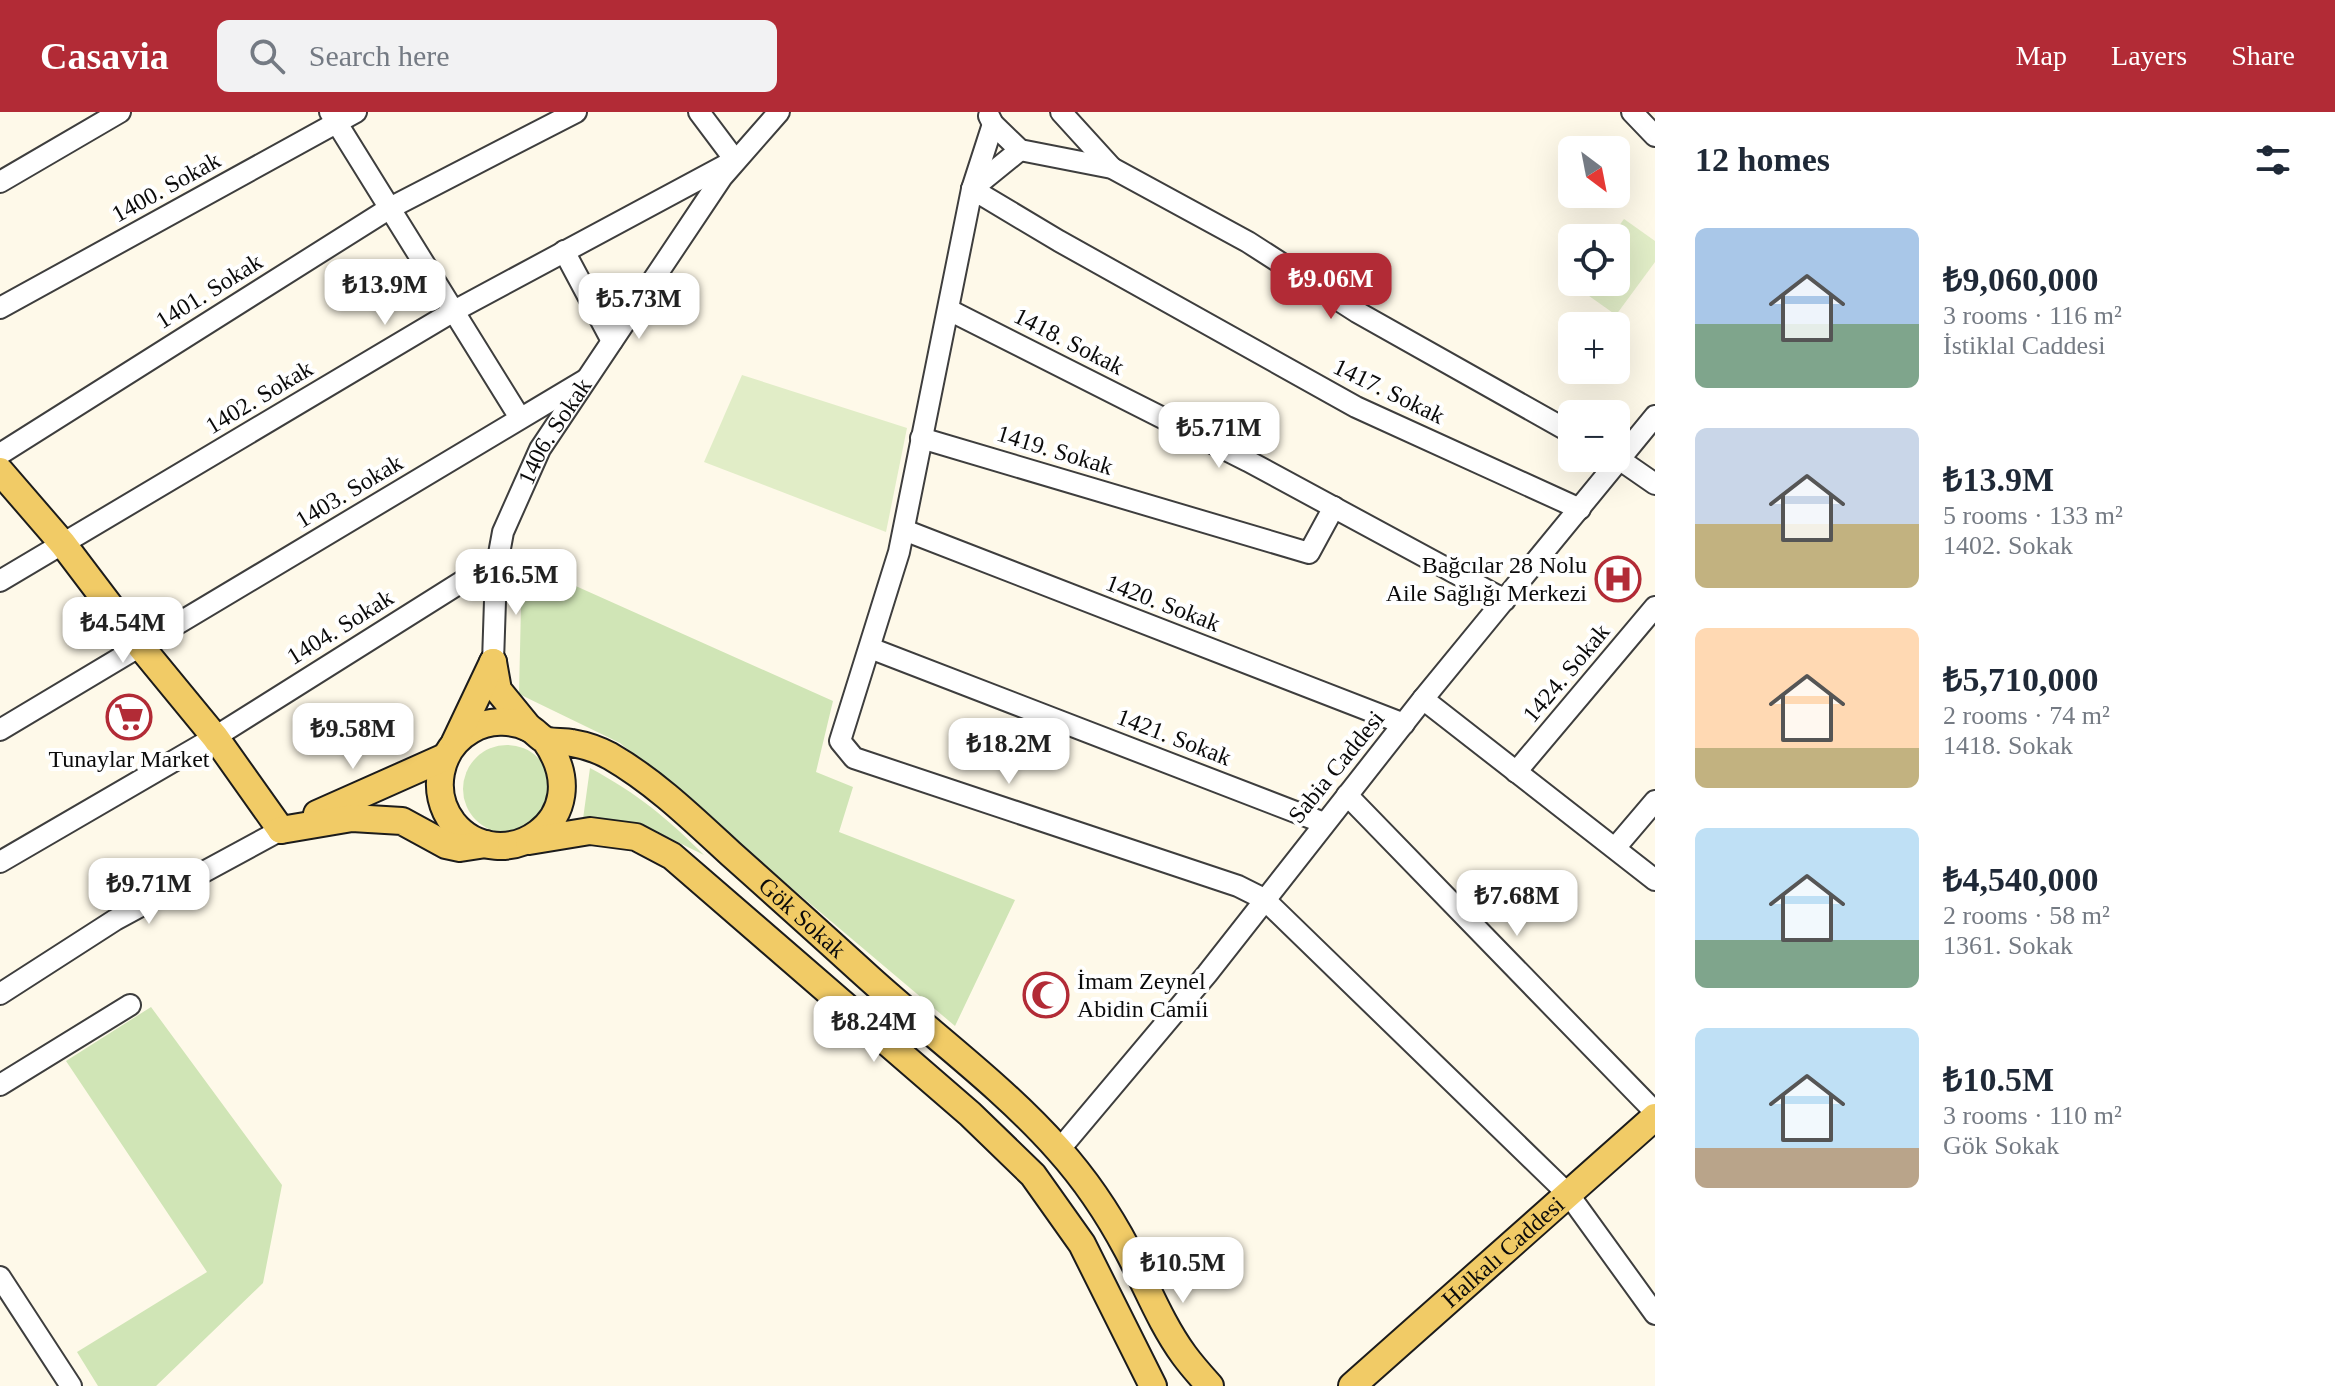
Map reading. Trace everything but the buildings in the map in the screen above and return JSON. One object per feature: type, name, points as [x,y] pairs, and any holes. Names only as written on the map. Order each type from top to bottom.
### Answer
[{"type":"main road","points":[[0,471],[63,544],[141,647],[215,737],[281,830],[352,818],[402,821],[446,845],[460,848],[486,844]]},
{"type":"main road","points":[[493,662],[498,690],[558,757],[563,778],[562,799],[553,819],[542,832],[521,842],[499,846],[469,837],[455,825],[445,810],[440,793],[440,775],[449,751],[493,662]]},
{"type":"main road","name":"Gök Sokak","points":[[281,830],[449,751],[472,729],[491,722],[510,722],[537,734],[607,755],[659,789],[985,1078],[1059,1150],[1125,1244],[1183,1354],[1210,1386]]},
{"type":"main road","name":"Gök Sokak","points":[[521,842],[590,831],[636,837],[672,856],[970,1114],[1033,1175],[1082,1244],[1153,1386]]},
{"type":"main road","points":[[828,991],[853,963]]},
{"type":"main road","name":"Halkalı Caddesi","points":[[1352,1386],[1655,1115]]},
{"type":"street","points":[[0,182],[120,112]]},
{"type":"street","name":"1400. Sokak","points":[[0,308],[333,118],[356,112]]},
{"type":"street","name":"1401. Sokak","points":[[0,454],[390,208],[576,112]]},
{"type":"street","points":[[699,112],[735,160]]},
{"type":"street","name":"1406. Sokak","points":[[496,570],[503,532],[540,449],[735,160],[779,112]]},
{"type":"street","points":[[1061,112],[1112,168]]},
{"type":"street","points":[[1632,112],[1655,136]]},
{"type":"street","points":[[333,118],[520,418]]},
{"type":"street","points":[[990,118],[1020,150],[1112,168],[1248,242],[1357,312],[1558,425]]},
{"type":"street","points":[[990,118],[972,189],[904,530],[840,741],[854,758],[1238,886],[1264,899],[1569,1195],[1655,1314]]},
{"type":"street","points":[[972,189],[1020,150]]},
{"type":"street","name":"1402. Sokak","points":[[0,581],[454,311],[735,160]]},
{"type":"street","name":"1417. Sokak","points":[[972,189],[1356,407],[1580,509]]},
{"type":"street","points":[[564,251],[612,341]]},
{"type":"street","name":"1418. Sokak","points":[[949,310],[1248,461],[1505,600]]},
{"type":"street","name":"1403. Sokak","points":[[0,730],[585,380]]},
{"type":"street","name":"Sabia Caddesi","points":[[1630,444],[1655,416]]},
{"type":"street","name":"1419. Sokak","points":[[921,438],[1309,553],[1334,507]]},
{"type":"street","points":[[1630,466],[1655,484]]},
{"type":"street","name":"Sabia Caddesi","points":[[1059,1150],[1207,974],[1324,823],[1608,472]]},
{"type":"street","name":"1420. Sokak","points":[[904,530],[1404,724]]},
{"type":"street","points":[[493,662],[496,570]]},
{"type":"street","name":"1404. Sokak","points":[[0,862],[215,737],[471,576],[496,570]]},
{"type":"street","name":"1424. Sokak","points":[[1516,772],[1655,607]]},
{"type":"street","name":"1421. Sokak","points":[[870,648],[1324,823]]},
{"type":"street","points":[[1423,699],[1655,880]]},
{"type":"street","points":[[1347,795],[1655,1115]]},
{"type":"street","points":[[1615,848],[1655,801]]},
{"type":"street","points":[[0,994],[115,920],[281,830]]},
{"type":"street","points":[[0,1085],[130,1005]]},
{"type":"street","points":[[0,1277],[71,1386]]},
{"type":"green space","points":[[1624,219],[1655,241],[1655,262],[1630,296],[1630,224],[1620,224]]},
{"type":"green space","points":[[1589,296],[1630,296],[1618,312],[1612,312]]},
{"type":"green space","points":[[742,375],[907,428],[886,532],[704,462]]},
{"type":"green space","points":[[522,562],[833,701],[816,772],[853,787],[839,832],[1015,900],[955,1026],[620,743],[519,694]]},
{"type":"green space","points":[[507,745],[524,749],[538,758],[547,772],[551,789],[547,806],[538,820],[524,829],[507,833],[490,829],[476,820],[467,806],[463,789],[467,772],[476,758],[490,749]]},
{"type":"green space","points":[[590,768],[651,807],[704,855],[649,828],[583,819]]},
{"type":"green space","points":[[151,1007],[282,1185],[263,1283],[156,1386],[98,1386],[77,1352],[207,1272],[66,1061]]},
{"type":"place","name":"Bağcılar 28 Nolu Aile Sağlığı Merkezi","points":[[1618,579]]},
{"type":"place","name":"Tunaylar Market","points":[[129,717]]},
{"type":"place","name":"İmam Zeynel Abidin Camii","points":[[1046,995]]}]
